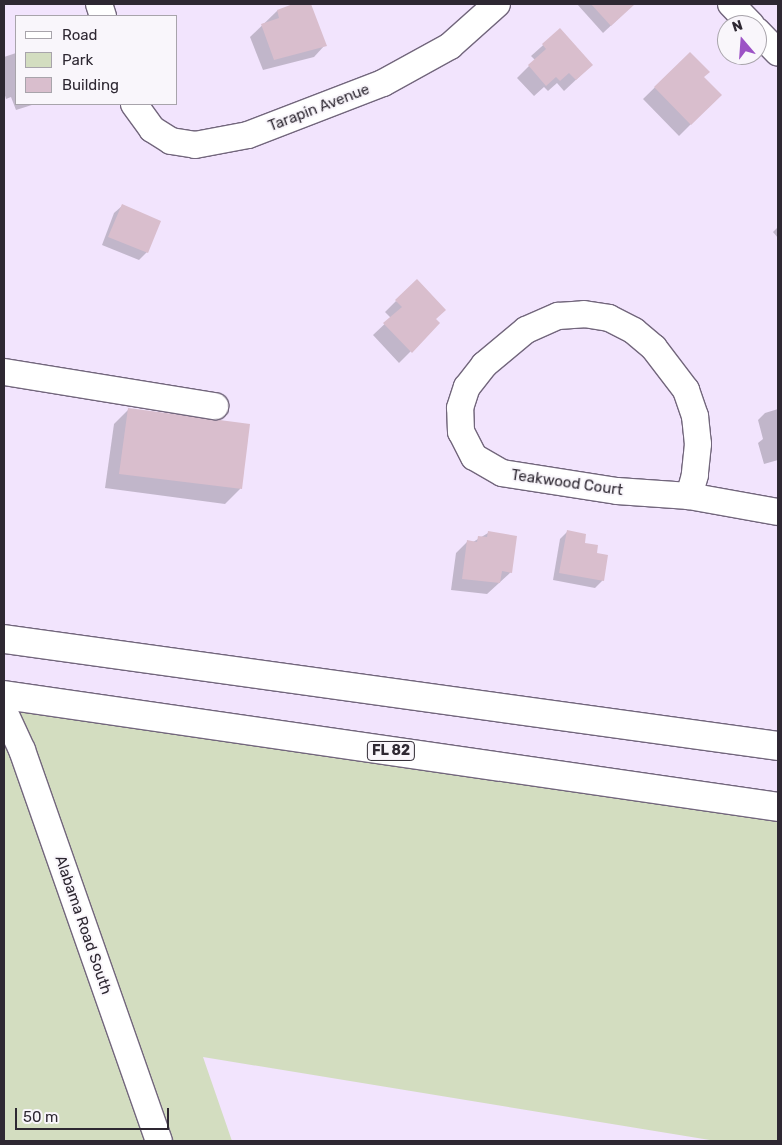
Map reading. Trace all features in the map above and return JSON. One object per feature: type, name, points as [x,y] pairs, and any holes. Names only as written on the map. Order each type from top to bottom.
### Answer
[{"type":"highway","points":[[4,639],[778,746]]},
{"type":"highway","name":"FL 82","points":[[4,695],[778,807]]},
{"type":"street","name":"Tarapin Avenue","points":[[135,105],[152,129],[171,141],[195,145],[248,135],[383,83],[450,46],[497,4]]},
{"type":"street","points":[[731,4],[741,15]]},
{"type":"street","points":[[767,41],[778,53]]},
{"type":"street","name":"Teakwood Court","points":[[688,496],[695,475],[698,444],[695,416],[686,390],[654,348],[634,331],[609,318],[584,314],[558,316],[526,330],[484,365],[467,386],[460,408],[461,432],[474,457],[502,473],[617,491],[688,496],[778,512]]},
{"type":"street","points":[[4,372],[215,406]]},
{"type":"street","name":"Alabama Road South","points":[[4,711],[22,750],[158,1141]]},
{"type":"green space","points":[[4,706],[778,819],[778,1141],[716,1141],[203,1057],[232,1141],[4,1141]]},
{"type":"building","points":[[293,4],[311,4],[327,46],[274,60],[261,24],[279,18],[277,10]]},
{"type":"building","points":[[591,4],[635,4],[611,26]]},
{"type":"building","points":[[560,28],[593,65],[576,80],[569,73],[560,81],[556,77],[546,86],[528,65],[546,49],[542,44]]},
{"type":"building","points":[[690,52],[710,72],[704,77],[722,95],[691,125],[654,87]]},
{"type":"building","points":[[122,204],[161,221],[148,253],[108,237]]},
{"type":"building","points":[[417,279],[446,310],[436,319],[440,323],[412,353],[383,323],[402,307],[395,300]]},
{"type":"building","points":[[128,408],[250,424],[242,489],[119,474]]},
{"type":"building","points":[[567,530],[586,534],[585,543],[598,545],[597,553],[608,555],[604,581],[559,573]]},
{"type":"building","points":[[488,531],[517,536],[512,573],[502,571],[500,583],[462,579],[467,540],[477,542],[478,536],[487,537]]}]
